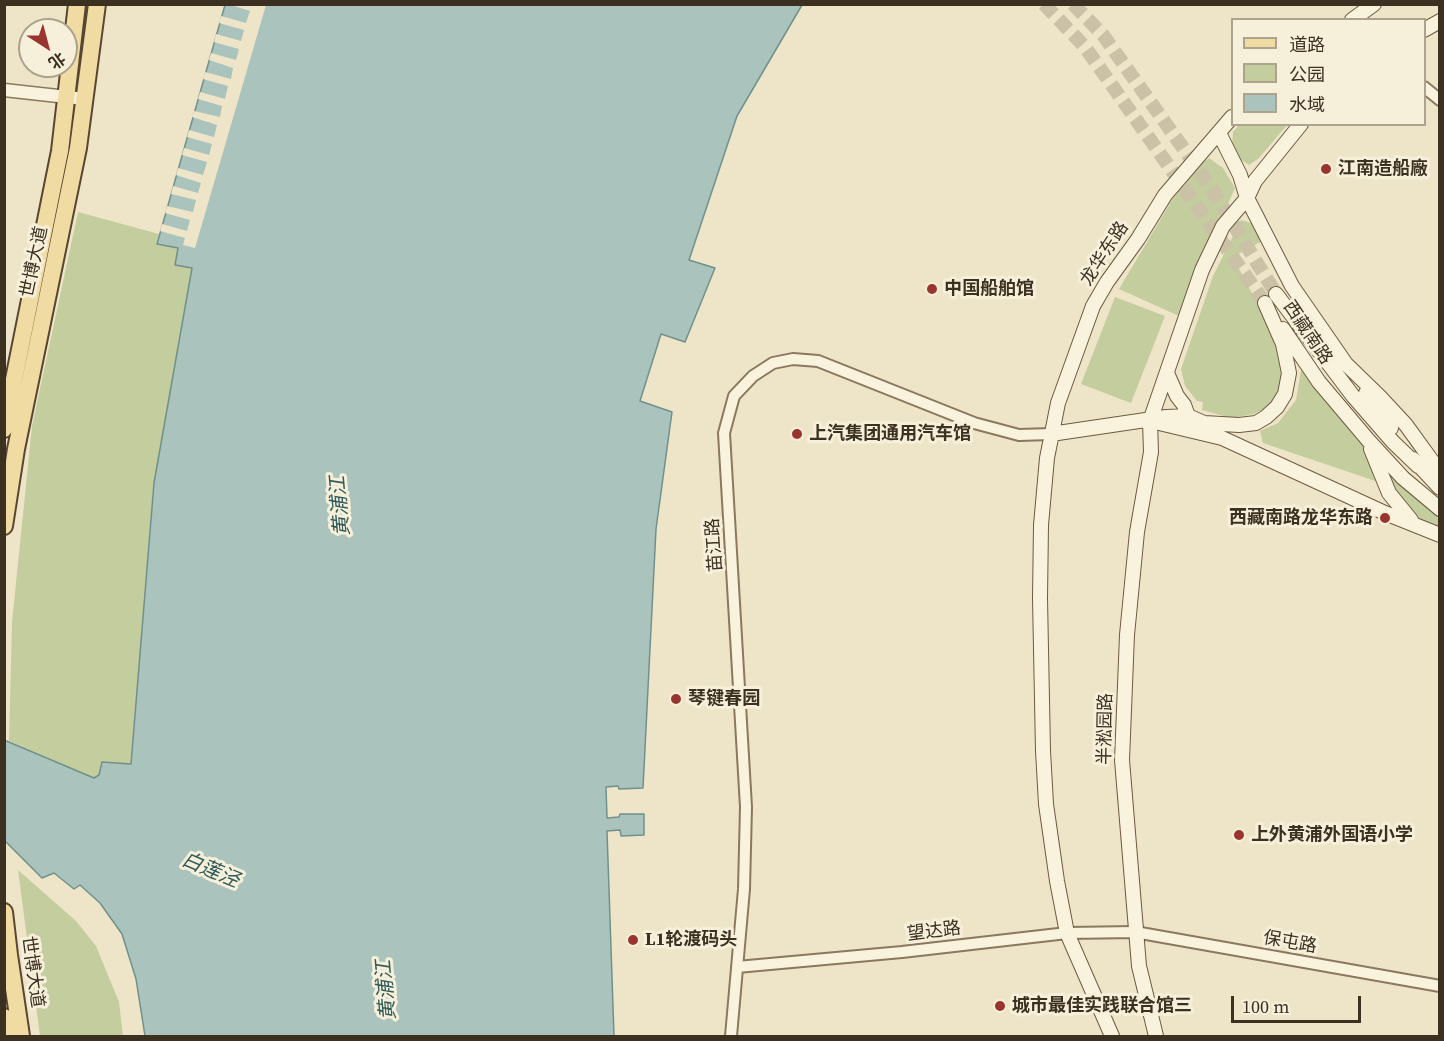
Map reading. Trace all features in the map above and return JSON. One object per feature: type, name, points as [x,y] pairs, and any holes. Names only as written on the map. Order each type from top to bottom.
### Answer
[{"type":"main road","name":"世博大道","points":[[4,526],[16,449],[16,381],[60,151],[78,4]]},
{"type":"main road","name":"世博大道","points":[[4,429],[69,198],[97,4]]},
{"type":"main road","points":[[1355,18],[1374,4]]},
{"type":"main road","points":[[1426,29],[1440,21]]},
{"type":"main road","name":"龙华东路","points":[[1051,434],[1058,403],[1093,306],[1102,290],[1165,195],[1231,119]]},
{"type":"main road","points":[[1150,421],[1202,270],[1223,226],[1247,198],[1255,181],[1299,126]]},
{"type":"main road","name":"西藏南路","points":[[1219,133],[1240,175],[1247,198],[1292,286],[1418,466],[1439,487]]},
{"type":"main road","points":[[1271,299],[1393,442],[1418,466]]},
{"type":"main road","name":"西藏南路","points":[[1051,434],[1167,417],[1188,416],[1204,423],[1239,425],[1256,423],[1277,407],[1285,394],[1289,373],[1271,299]]},
{"type":"main road","name":"西藏南路","points":[[1271,299],[1319,382],[1403,478],[1440,509]]},
{"type":"main road","name":"西藏南路","points":[[1346,364],[1406,425],[1440,472]]},
{"type":"main road","points":[[1167,373],[1188,416]]},
{"type":"main road","name":"西藏南路","points":[[1150,421],[1222,438],[1385,513],[1440,535]]},
{"type":"main road","name":"半淞园路","points":[[1150,421],[1150,452],[1137,532],[1127,635],[1122,760],[1139,966],[1156,1036]]},
{"type":"main road","points":[[1051,434],[1041,525],[1040,598],[1046,804],[1067,933],[1112,1036]]},
{"type":"main road","points":[[1368,440],[1389,493],[1414,524]]},
{"type":"main road","name":"世博大道","points":[[4,912],[21,1036]]},
{"type":"main road","name":"世博大道","points":[[4,1017],[7,1036]]},
{"type":"street","points":[[1426,88],[1440,100]]},
{"type":"street","points":[[4,90],[84,99]]},
{"type":"street","name":"苗江路","points":[[731,1036],[744,889],[746,807],[724,433],[734,396],[753,376],[773,363],[792,359],[818,361],[974,423],[1019,435],[1051,434]]},
{"type":"street","name":"望达路","points":[[737,967],[902,952],[1067,933],[1135,932]]},
{"type":"street","name":"保屯路","points":[[1135,932],[1440,986]]},
{"type":"green space","points":[[1238,126],[1286,126],[1259,158],[1249,165],[1240,159],[1232,145],[1233,132]]},
{"type":"green space","points":[[1209,158],[1223,168],[1235,188],[1179,316],[1119,289],[1172,200],[1202,163]]},
{"type":"green space","points":[[78,212],[159,234],[157,244],[179,248],[192,267],[154,483],[131,765],[100,773],[94,778],[9,741],[12,622],[32,426]]},
{"type":"green space","points":[[1241,220],[1251,223],[1262,241],[1233,257],[1273,333],[1285,363],[1278,395],[1266,408],[1253,414],[1231,418],[1202,410],[1203,402],[1197,401],[1185,386],[1181,369],[1213,276]]},
{"type":"green space","points":[[1115,297],[1165,316],[1131,403],[1081,384]]},
{"type":"green space","points":[[1301,370],[1309,375],[1368,449],[1381,483],[1263,443],[1260,431],[1278,423],[1296,400]]},
{"type":"green space","points":[[1390,473],[1397,476],[1439,517],[1439,529],[1416,520],[1396,496]]},
{"type":"green space","points":[[18,870],[76,921],[96,946],[119,1002],[123,1036],[40,1036]]},
{"type":"water","points":[[225,5],[802,5],[737,116],[689,260],[715,268],[685,342],[661,334],[640,401],[672,412],[656,529],[643,788],[606,787],[607,818],[619,817],[620,814],[644,814],[644,835],[621,836],[620,830],[607,831],[614,1036],[145,1036],[136,979],[122,934],[100,903],[80,885],[74,889],[54,873],[42,878],[5,841],[4,740],[94,778],[99,775],[102,762],[131,764],[154,483],[192,268],[175,265],[178,248],[157,244]]},
{"type":"pier","points":[[231,5],[266,5],[195,248],[183,245],[185,238],[160,231],[162,224],[187,231],[190,220],[165,213],[167,206],[193,212],[196,200],[171,194],[173,186],[198,193],[201,183],[176,175],[178,168],[203,175],[207,162],[182,155],[184,148],[209,155],[212,144],[187,137],[189,130],[214,137],[217,125],[192,117],[194,111],[220,117],[222,106],[198,99],[200,92],[225,99],[228,86],[203,79],[205,72],[231,79],[233,68],[209,60],[211,53],[236,60],[239,49],[214,42],[216,34],[241,41],[244,30],[219,23],[221,16],[246,23],[250,11]]},
{"type":"tunnel","points":[[1044,4],[1085,47],[1265,303]]},
{"type":"tunnel","points":[[1073,4],[1103,35],[1210,186],[1276,294]]},
{"type":"place","name":"江南造船廠","points":[[1326,169]]},
{"type":"place","name":"中国船舶馆","points":[[932,289]]},
{"type":"place","name":"上汽集团通用汽车馆","points":[[797,434]]},
{"type":"place","name":"西藏南路龙华东路","points":[[1385,518]]},
{"type":"place","name":"琴键春园","points":[[676,699]]},
{"type":"place","name":"上外黄浦外国语小学","points":[[1239,835]]},
{"type":"place","name":"L1轮渡码头","points":[[633,940]]},
{"type":"place","name":"城市最佳实践联合馆三","points":[[1000,1006]]},
{"type":"water label","name":"黄浦江","points":[[341,506]]},
{"type":"water label","name":"白莲泾","points":[[210,871]]},
{"type":"water label","name":"黄浦江","points":[[387,990]]}]
